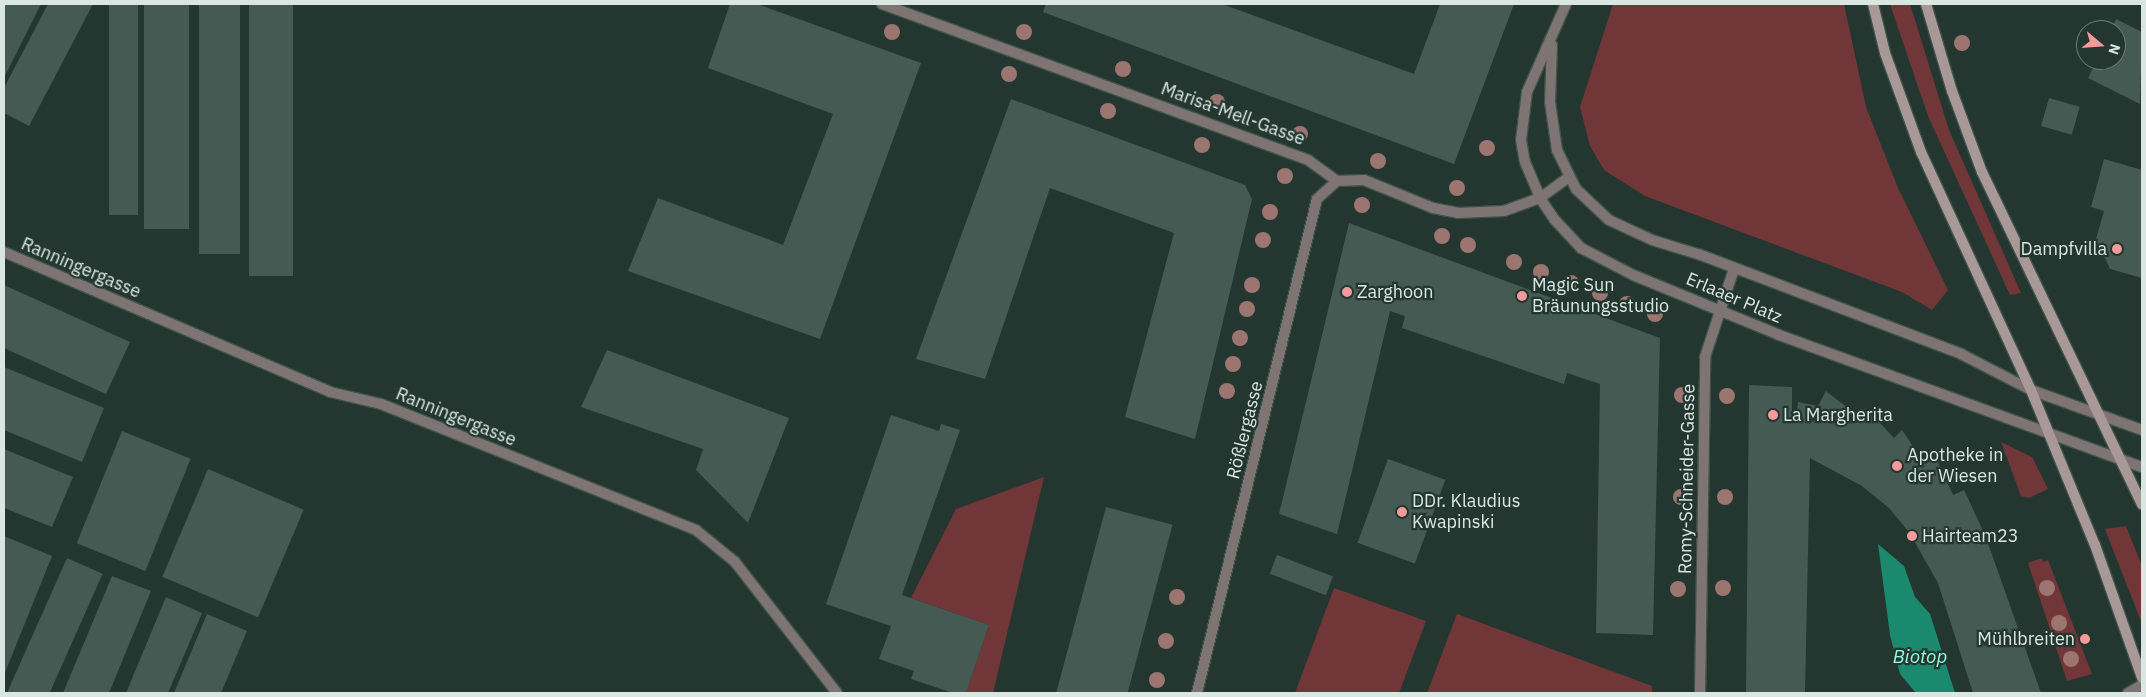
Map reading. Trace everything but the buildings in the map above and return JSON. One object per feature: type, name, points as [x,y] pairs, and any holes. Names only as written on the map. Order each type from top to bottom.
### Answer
[{"type":"main road","points":[[1873,4],[1893,80],[1920,152],[2050,434],[2142,678]]},
{"type":"main road","points":[[1926,4],[1952,91],[1982,172],[2142,504]]},
{"type":"street","name":"Marisa-Mell-Gasse","points":[[882,4],[1308,160],[1336,181]]},
{"type":"street","name":"Erlaaer Platz","points":[[1566,4],[1552,41],[1527,92],[1522,120],[1525,162],[1540,198],[1566,233],[1597,258],[1779,335],[2142,467]]},
{"type":"street","name":"Erlaaer Platz","points":[[1552,41],[1551,119],[1568,178],[1592,208],[1627,231],[1961,354],[2031,390],[2101,417],[2142,430]]},
{"type":"street","points":[[1336,181],[1364,180],[1458,213],[1504,211],[1540,198],[1568,178]]},
{"type":"street","name":"Rößlergasse","points":[[1197,693],[1317,199],[1336,181]]},
{"type":"street","name":"Ranningergasse","points":[[4,252],[330,392],[381,404],[696,530],[736,562],[837,693]]},
{"type":"street","name":"Romy-Schneider-Gasse","points":[[1700,693],[1705,357],[1719,309],[1734,269]]},
{"type":"street","points":[[2128,693],[2142,685]]},
{"type":"shaded area","points":[[1613,4],[1844,4],[1866,107],[1898,188],[1948,290],[1932,310],[1902,292],[1645,196],[1604,170],[1590,146],[1580,107]]},
{"type":"shaded area","points":[[1890,4],[1910,4],[1949,130],[2021,293],[2010,295],[1928,116]]},
{"type":"shaded area","points":[[2001,442],[2032,457],[2048,489],[2029,498],[2021,496]]},
{"type":"shaded area","points":[[1044,477],[993,693],[966,693],[989,625],[911,598],[956,509]]},
{"type":"shaded area","points":[[2126,526],[2142,566],[2142,624],[2105,529]]},
{"type":"shaded area","points":[[2042,558],[2043,562],[2048,560],[2092,674],[2067,681],[2028,563]]},
{"type":"shaded area","points":[[1334,588],[1426,621],[1399,693],[1295,693]]},
{"type":"shaded area","points":[[1457,614],[1652,686],[1652,693],[1427,693]]},
{"type":"water","name":"Biotop","points":[[1878,544],[1904,566],[1915,597],[1930,614],[1955,693],[1916,693],[1900,674],[1890,635]]},
{"type":"place","name":"Dampfvilla","points":[[2117,249]]},
{"type":"place","name":"Zarghoon","points":[[1347,292]]},
{"type":"place","name":"Magic Sun Bräunungsstudio","points":[[1522,296]]},
{"type":"place","name":"La Margherita","points":[[1773,415]]},
{"type":"place","name":"Apotheke in der Wiesen","points":[[1897,466]]},
{"type":"place","name":"DDr. Klaudius Kwapinski","points":[[1402,512]]},
{"type":"place","name":"Hairteam23","points":[[1912,536]]},
{"type":"place","name":"Mühlbreiten","points":[[2085,639]]}]
